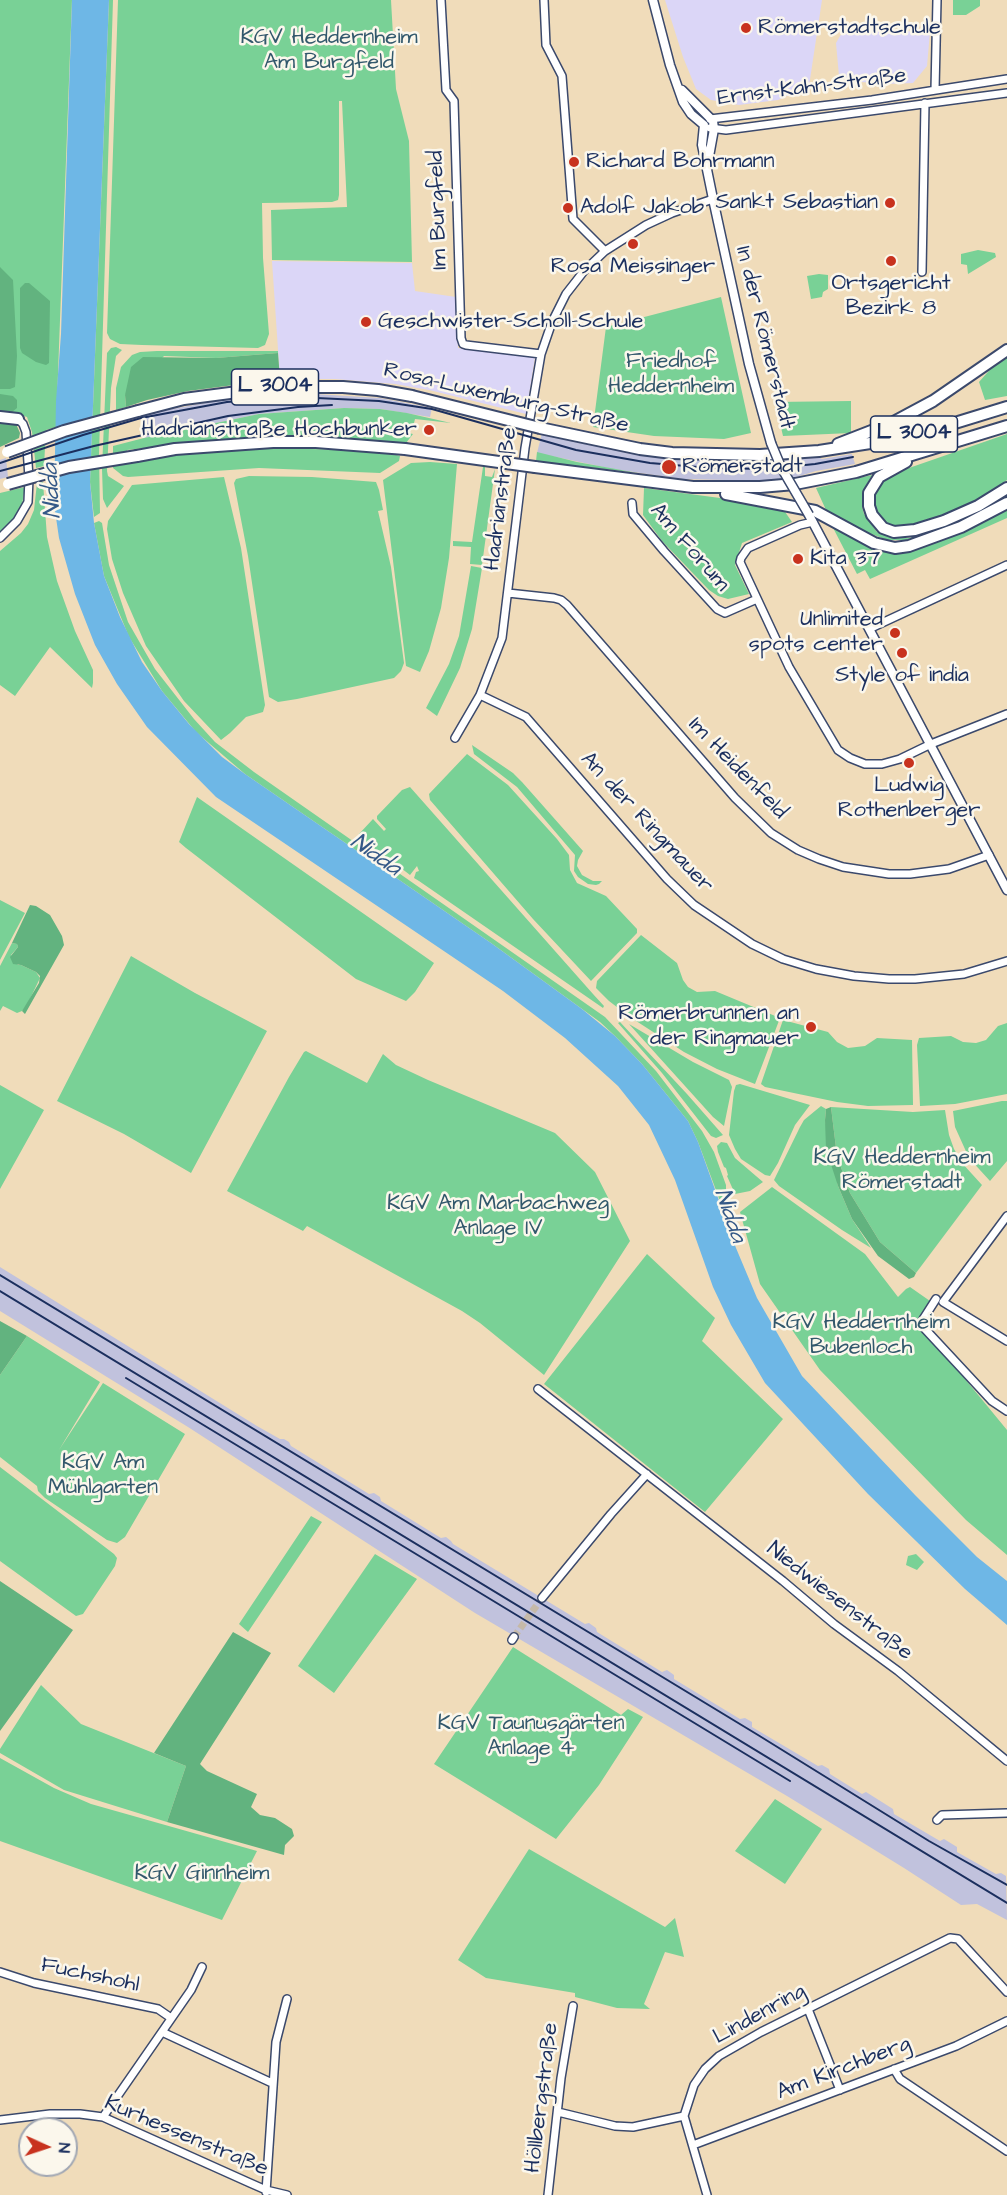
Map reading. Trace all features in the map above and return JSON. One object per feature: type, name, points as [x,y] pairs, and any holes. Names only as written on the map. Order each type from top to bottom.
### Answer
[{"type":"highway","points":[[819,451],[892,423],[954,387],[1007,350]]},
{"type":"highway","name":"Rosa-Luxemburg-Straße","points":[[3,453],[64,431],[184,399],[276,387],[343,387],[378,390],[608,443],[672,453],[760,455],[852,447],[932,430],[1007,407]]},
{"type":"highway","points":[[0,417],[18,419]]},
{"type":"highway","name":"L 3004","points":[[4,485],[69,467],[175,449],[273,442],[316,442],[405,449],[693,487],[733,489],[795,484],[856,472],[1007,426]]},
{"type":"highway","points":[[936,447],[887,471],[875,482],[869,493],[869,506],[875,520],[883,528],[900,532],[929,526],[962,514],[1007,488]]},
{"type":"highway","points":[[693,487],[807,509],[831,518],[874,543],[895,548],[909,546],[961,527],[1007,503]]},
{"type":"street","name":"Im Burgfeld","points":[[441,0],[446,90],[454,102],[461,338],[463,344],[466,345],[541,354]]},
{"type":"street","points":[[544,0],[546,45],[562,76],[573,219],[605,251]]},
{"type":"street","points":[[653,0],[676,81],[687,109],[704,125]]},
{"type":"street","name":"Ernst-Kahn-Straße","points":[[934,90],[937,0]]},
{"type":"street","name":"Ernst-Kahn-Straße","points":[[704,125],[712,119],[1007,79]]},
{"type":"street","points":[[676,81],[688,98],[712,119]]},
{"type":"street","name":"Ernst-Kahn-Straße","points":[[704,125],[726,130],[1007,93]]},
{"type":"street","name":"Ernst-Kahn-Straße","points":[[922,272],[925,104]]},
{"type":"street","name":"In der Römerstadt","points":[[707,169],[714,129],[712,119]]},
{"type":"street","name":"In der Römerstadt","points":[[704,125],[702,145],[712,200],[749,364],[771,443],[781,467],[871,628],[1007,890]]},
{"type":"street","name":"Hadrianstraße","points":[[455,738],[480,695],[502,638],[523,461],[541,354],[552,321],[566,294],[584,271],[605,251],[654,221],[712,200]]},
{"type":"street","points":[[0,538],[17,521],[28,502],[26,432],[18,419]]},
{"type":"street","name":"Am Forum","points":[[632,503],[633,514],[663,551],[717,609],[725,613],[757,599]]},
{"type":"street","name":"Am Forum","points":[[811,518],[748,548],[740,562],[789,667],[837,750],[865,764],[882,764],[900,759],[931,744],[1007,714]]},
{"type":"street","points":[[871,628],[1007,565]]},
{"type":"street","name":"Im Heidenfeld","points":[[508,593],[554,598],[567,605],[735,798],[771,833],[798,850],[819,860],[843,867],[889,874],[949,869],[988,855]]},
{"type":"street","name":"An der Ringmauer","points":[[480,695],[526,717],[667,879],[694,905],[752,944],[783,959],[816,969],[889,979],[964,974],[1007,961]]},
{"type":"street","points":[[1007,1216],[922,1321],[925,1329],[992,1401],[1007,1411]]},
{"type":"street","points":[[939,1300],[1007,1341]]},
{"type":"street","name":"Niedwiesenstraße","points":[[538,1389],[834,1624],[898,1671],[1007,1761]]},
{"type":"street","points":[[542,1598],[647,1474]]},
{"type":"street","points":[[937,1820],[942,1815],[1007,1813]]},
{"type":"street","name":"Lindenring","points":[[684,2116],[694,2085],[705,2069],[720,2056],[808,2008],[950,1938],[955,1938],[1007,1992]]},
{"type":"street","points":[[103,2117],[192,1990],[202,1967]]},
{"type":"street","name":"Fuchshohl","points":[[0,1972],[56,1988],[158,2009],[171,2019]]},
{"type":"street","points":[[266,2193],[276,2042],[287,1999]]},
{"type":"street","name":"Höllbergstraße","points":[[548,2195],[573,2006]]},
{"type":"street","points":[[808,2008],[840,2090]]},
{"type":"street","name":"Am Kirchberg","points":[[693,2145],[956,2046],[1007,2021]]},
{"type":"street","points":[[162,2032],[272,2083]]},
{"type":"street","points":[[894,2069],[900,2079],[1007,2151]]},
{"type":"street","points":[[558,2112],[615,2126],[633,2127],[684,2116],[707,2195]]},
{"type":"street","name":"Kurhessenstraße","points":[[0,2120],[50,2114],[103,2117],[266,2193],[287,2195]]},
{"type":"shaded area","name":"Römerstadtschule","points":[[665,0],[822,0],[809,86],[778,100],[739,105],[711,100],[696,89]]},
{"type":"shaded area","points":[[844,29],[930,32],[927,66],[913,83],[861,82],[839,76],[836,43]]},
{"type":"shaded area","name":"Geschwister-Scholl-Schule","points":[[272,261],[412,263],[415,291],[456,297],[458,348],[535,357],[526,414],[395,384],[335,379],[280,379]]},
{"type":"shaded area","points":[[297,393],[380,398],[432,408],[430,417],[380,409],[344,408],[259,414],[144,438],[140,415],[226,399]]},
{"type":"shaded area","points":[[542,433],[606,448],[678,458],[766,462],[818,457],[822,459],[852,454],[855,464],[793,478],[767,481],[682,479],[613,469],[537,453]]},
{"type":"shaded area","points":[[6,458],[8,477],[0,479],[0,460]]},
{"type":"shaded area","points":[[0,1267],[257,1426],[289,1442],[291,1446],[369,1494],[374,1493],[380,1497],[381,1501],[441,1538],[446,1537],[453,1544],[585,1624],[589,1623],[596,1628],[597,1632],[662,1672],[667,1670],[674,1675],[674,1679],[740,1719],[745,1718],[752,1722],[752,1727],[818,1766],[822,1765],[829,1769],[830,1774],[862,1794],[866,1792],[893,1809],[894,1814],[940,1841],[944,1839],[957,1847],[957,1852],[996,1874],[1001,1873],[1006,1876],[1007,1920],[977,1904],[961,1905],[787,1796],[475,1613],[188,1427],[0,1311]]},
{"type":"green space","points":[[0,0],[72,0],[56,427],[46,430],[44,466],[36,468],[32,432],[27,417],[12,412],[0,412]]},
{"type":"green space","points":[[109,0],[113,0],[99,454],[100,513],[94,517],[90,482]]},
{"type":"green space","name":"KGV Heddernheim Am Burgfeld","points":[[118,0],[391,0],[396,89],[409,141],[412,262],[272,260],[271,210],[347,207],[342,101],[339,101],[338,200],[262,203],[263,258],[269,334],[265,345],[258,348],[142,345],[120,344],[110,339],[107,333]]},
{"type":"green space","points":[[953,0],[980,0],[980,6],[966,15],[953,15]]},
{"type":"green space","points":[[978,250],[995,253],[996,257],[968,274],[967,265],[961,264],[961,254]]},
{"type":"green space","points":[[0,267],[13,280],[17,356],[15,387],[10,389],[0,389]]},
{"type":"green space","points":[[828,275],[828,289],[823,292],[822,297],[811,299],[807,276]]},
{"type":"green space","points":[[25,283],[29,283],[50,301],[49,363],[46,365],[22,353],[20,348],[20,288]]},
{"type":"green space","name":"Friedhof Heddernheim","points":[[721,297],[751,433],[724,439],[654,436],[593,427],[606,327]]},
{"type":"green space","points":[[116,347],[122,350],[116,356],[111,388],[107,471],[108,476],[124,486],[107,508],[103,499],[102,469],[107,353],[111,348]]},
{"type":"green space","points":[[157,351],[278,351],[278,353],[216,358],[164,356],[125,395],[126,407],[116,410],[116,388],[121,367],[132,355]]},
{"type":"green space","points":[[278,353],[280,379],[188,391],[126,407],[125,395],[131,367],[143,357],[216,358]]},
{"type":"green space","points":[[1007,355],[1007,396],[985,400],[979,382],[995,364]]},
{"type":"green space","points":[[0,394],[13,396],[17,400],[17,408],[12,412],[0,412]]},
{"type":"green space","points":[[851,401],[851,433],[783,436],[775,402]]},
{"type":"green space","points":[[344,408],[380,409],[451,423],[415,419],[413,427],[408,427],[408,433],[413,434],[406,443],[340,438],[273,437],[230,439],[127,450],[129,463],[142,461],[142,458],[269,448],[393,452],[400,456],[399,461],[380,473],[259,468],[128,477],[113,468],[113,446],[259,414]]},
{"type":"green space","points":[[0,419],[16,424],[20,433],[19,438],[0,447]]},
{"type":"green space","points":[[1007,434],[1007,480],[980,499],[929,522],[899,528],[887,526],[875,515],[873,496],[883,477]]},
{"type":"green space","points":[[537,452],[577,462],[638,473],[536,461]]},
{"type":"green space","points":[[411,463],[457,464],[449,558],[441,608],[429,651],[420,672],[406,666],[383,480]]},
{"type":"green space","points":[[483,467],[485,467],[485,476],[492,477],[495,469],[482,565],[470,564],[471,547],[453,546],[453,541],[472,542]]},
{"type":"green space","points":[[872,475],[862,493],[864,514],[877,532],[894,538],[909,538],[927,533],[972,515],[1007,495],[1007,497],[988,509],[927,535],[906,540],[887,540],[826,510],[816,488]]},
{"type":"green space","points":[[249,476],[312,477],[376,482],[383,510],[378,511],[391,567],[404,663],[401,671],[394,678],[278,702],[269,697],[248,556],[234,483],[236,479]]},
{"type":"green space","points":[[224,477],[241,548],[265,705],[263,712],[246,717],[221,740],[184,701],[146,646],[123,593],[112,559],[107,529],[108,521],[132,485]]},
{"type":"green space","points":[[43,482],[47,537],[57,581],[75,631],[93,670],[93,683],[92,688],[50,647],[15,696],[0,685],[0,551],[28,524],[34,510],[37,483]]},
{"type":"green space","points":[[25,487],[22,505],[17,516],[0,533],[0,493]]},
{"type":"green space","points":[[644,488],[781,506],[792,522],[742,543],[735,565],[749,594],[728,599],[709,590],[662,541],[643,515]]},
{"type":"green space","points":[[1007,506],[1007,518],[870,579],[865,570],[857,574],[830,522],[894,553],[916,550],[949,538]]},
{"type":"green space","points":[[99,521],[102,523],[109,565],[128,622],[155,669],[215,742],[254,772],[605,1017],[656,1071],[702,1131],[714,1152],[726,1185],[726,1192],[720,1201],[688,1121],[642,1064],[600,1022],[491,943],[245,774],[196,732],[162,691],[129,637],[104,576],[94,523]]},
{"type":"green space","points":[[471,566],[482,568],[472,629],[460,668],[437,716],[426,708],[449,664],[459,636]]},
{"type":"green space","points":[[472,745],[513,773],[522,782],[583,851],[577,866],[582,875],[593,881],[602,881],[599,884],[588,884],[578,877],[574,871],[575,855],[517,787],[474,754]]},
{"type":"green space","points":[[467,754],[508,785],[557,839],[569,855],[570,870],[577,883],[606,896],[637,929],[637,933],[591,981],[533,919],[430,800],[429,794]]},
{"type":"green space","points":[[410,787],[604,1006],[603,1008],[414,878],[416,872],[419,871],[417,866],[410,875],[360,841],[359,834],[373,819],[384,831],[386,829],[377,816],[402,790]]},
{"type":"green space","points":[[197,797],[434,963],[415,992],[406,1001],[356,979],[179,842]]},
{"type":"green space","points":[[0,900],[25,913],[0,960]]},
{"type":"green space","points":[[30,905],[50,915],[62,936],[64,945],[25,1014],[22,1011],[39,983],[40,976],[21,965],[13,964],[10,957],[18,947],[17,944],[12,943]]},
{"type":"green space","points":[[641,935],[677,963],[688,987],[697,992],[715,991],[780,1018],[755,1084],[717,1069],[684,1052],[630,1017],[596,988],[597,981]]},
{"type":"green space","points":[[12,943],[17,944],[18,947],[11,955],[18,965],[36,972],[40,978],[27,1005],[17,1013],[3,1006],[0,1011],[0,966]]},
{"type":"green space","points":[[131,956],[267,1031],[191,1173],[124,1134],[57,1101]]},
{"type":"green space","name":"KGV Heddernheim Römerstadt","points":[[783,1020],[828,1032],[837,1042],[848,1048],[865,1046],[877,1038],[912,1040],[913,1105],[868,1106],[765,1087],[761,1084]]},
{"type":"green space","points":[[620,1022],[723,1135],[716,1138],[711,1136],[662,1073],[618,1023]]},
{"type":"green space","name":"KGV Heddernheim Römerstadt","points":[[1007,1023],[1007,1094],[955,1104],[920,1106],[917,1045],[919,1038],[951,1036],[963,1042],[976,1043],[986,1040],[998,1026]]},
{"type":"green space","points":[[629,1024],[693,1062],[729,1080],[732,1087],[724,1126],[713,1117]]},
{"type":"green space","name":"KGV Am Marbachweg Anlage IV","points":[[306,1051],[367,1083],[383,1054],[396,1065],[428,1080],[555,1133],[595,1172],[630,1241],[544,1375],[462,1311],[307,1226],[303,1231],[227,1191],[289,1077]]},
{"type":"green space","points":[[740,1084],[810,1105],[795,1125],[770,1176],[741,1159],[729,1135],[734,1091],[736,1085]]},
{"type":"green space","points":[[0,1085],[44,1110],[0,1189]]},
{"type":"green space","name":"KGV Heddernheim Römerstadt","points":[[1007,1101],[1007,1161],[990,1181],[969,1158],[955,1127],[953,1111]]},
{"type":"green space","points":[[821,1106],[826,1109],[825,1120],[838,1186],[852,1219],[871,1248],[779,1186],[774,1180],[804,1120]]},
{"type":"green space","name":"KGV Heddernheim Römerstadt","points":[[831,1107],[913,1112],[945,1110],[954,1149],[962,1163],[982,1185],[916,1273],[880,1242],[850,1193],[837,1156]]},
{"type":"green space","points":[[831,1107],[837,1156],[850,1193],[880,1242],[916,1273],[914,1277],[909,1279],[878,1256],[852,1219],[826,1149],[826,1109]]},
{"type":"green space","points":[[721,1142],[727,1143],[735,1158],[763,1182],[750,1191],[735,1194],[718,1152],[717,1146]]},
{"type":"green space","name":"KGV Heddernheim Bubenloch","points":[[772,1187],[865,1254],[898,1297],[910,1287],[930,1301],[919,1323],[1007,1430],[1007,1555],[966,1520],[820,1370],[760,1284],[740,1212]]},
{"type":"green space","points":[[647,1254],[715,1318],[702,1341],[783,1419],[705,1512],[544,1384]]},
{"type":"green space","points":[[0,1321],[27,1336],[0,1375]]},
{"type":"green space","points":[[27,1336],[100,1382],[59,1450],[103,1383],[185,1434],[125,1537],[117,1543],[107,1540],[45,1498],[38,1491],[37,1486],[0,1457],[0,1375]]},
{"type":"green space","name":"KGV Am Mühlgarten","points":[[0,1467],[117,1558],[115,1566],[83,1614],[76,1616],[0,1561]]},
{"type":"green space","points":[[311,1516],[322,1522],[248,1632],[239,1624]]},
{"type":"green space","points":[[375,1554],[417,1579],[334,1693],[298,1666]]},
{"type":"green space","points":[[916,1554],[924,1562],[917,1570],[906,1565],[908,1556]]},
{"type":"green space","points":[[0,1581],[73,1630],[0,1731]]},
{"type":"green space","points":[[233,1632],[271,1653],[200,1764],[207,1771],[257,1794],[251,1807],[260,1815],[275,1818],[292,1829],[294,1836],[285,1845],[284,1855],[167,1822],[186,1766],[154,1753]]},
{"type":"green space","name":"KGV Taunusgärten Anlage 4","points":[[513,1647],[621,1715],[628,1709],[643,1717],[599,1785],[556,1839],[434,1764]]},
{"type":"green space","name":"KGV Ginnheim","points":[[41,1685],[81,1724],[186,1766],[167,1822],[64,1790],[0,1753],[0,1749]]},
{"type":"green space","name":"KGV Ginnheim","points":[[0,1758],[54,1788],[91,1804],[257,1851],[222,1920],[0,1841]]},
{"type":"green space","points":[[775,1799],[822,1829],[785,1884],[735,1851]]},
{"type":"green space","points":[[529,1849],[665,1927],[675,1918],[684,1957],[665,1952],[644,2004],[650,2009],[617,2008],[575,1997],[575,1993],[486,1978],[458,1960]]},
{"type":"water","points":[[72,0],[109,0],[90,482],[94,523],[104,576],[120,617],[142,662],[189,724],[222,757],[491,943],[582,1009],[615,1036],[642,1064],[688,1121],[757,1298],[802,1376],[977,1557],[1007,1581],[1007,1625],[965,1589],[868,1494],[765,1383],[731,1325],[713,1287],[675,1180],[649,1125],[618,1086],[565,1038],[503,991],[216,797],[147,727],[117,684],[95,645],[75,594],[59,538],[54,504]]},
{"type":"tunnel","points":[[514,1637],[542,1598]]},
{"type":"railway","points":[[0,463],[141,418],[227,402],[296,397],[379,401],[432,409],[576,450],[650,463],[710,468],[766,469],[853,457]]},
{"type":"railway","points":[[0,471],[94,446],[228,416],[332,405]]},
{"type":"railway","points":[[0,1275],[929,1841],[1007,1885]]},
{"type":"railway","points":[[0,1291],[1007,1903]]},
{"type":"railway","points":[[126,1378],[790,1781]]},
{"type":"place","name":"Römerstadtschule","points":[[746,28]]},
{"type":"place","name":"Richard Bohrmann","points":[[574,162]]},
{"type":"place","name":"Sankt Sebastian","points":[[890,203]]},
{"type":"place","name":"Adolf Jakob","points":[[568,208]]},
{"type":"place","name":"Rosa Meissinger","points":[[633,244]]},
{"type":"place","name":"Ortsgericht Bezirk 8","points":[[891,261]]},
{"type":"place","name":"Geschwister-Scholl-Schule","points":[[366,322]]},
{"type":"place","name":"Hadrianstraße Hochbunker","points":[[429,430]]},
{"type":"place","name":"Römerstadt","points":[[669,467]]},
{"type":"place","name":"Kita 37","points":[[798,559]]},
{"type":"place","name":"Unlimited spots center","points":[[895,633]]},
{"type":"place","name":"Style of india","points":[[902,653]]},
{"type":"place","name":"Ludwig Rothenberger","points":[[909,763]]},
{"type":"place","name":"Römerbrunnen an der Ringmauer","points":[[811,1027]]},
{"type":"water label","name":"Nidda","points":[[53,491]]},
{"type":"water label","name":"Nidda","points":[[375,856]]},
{"type":"water label","name":"Nidda","points":[[729,1216]]}]
